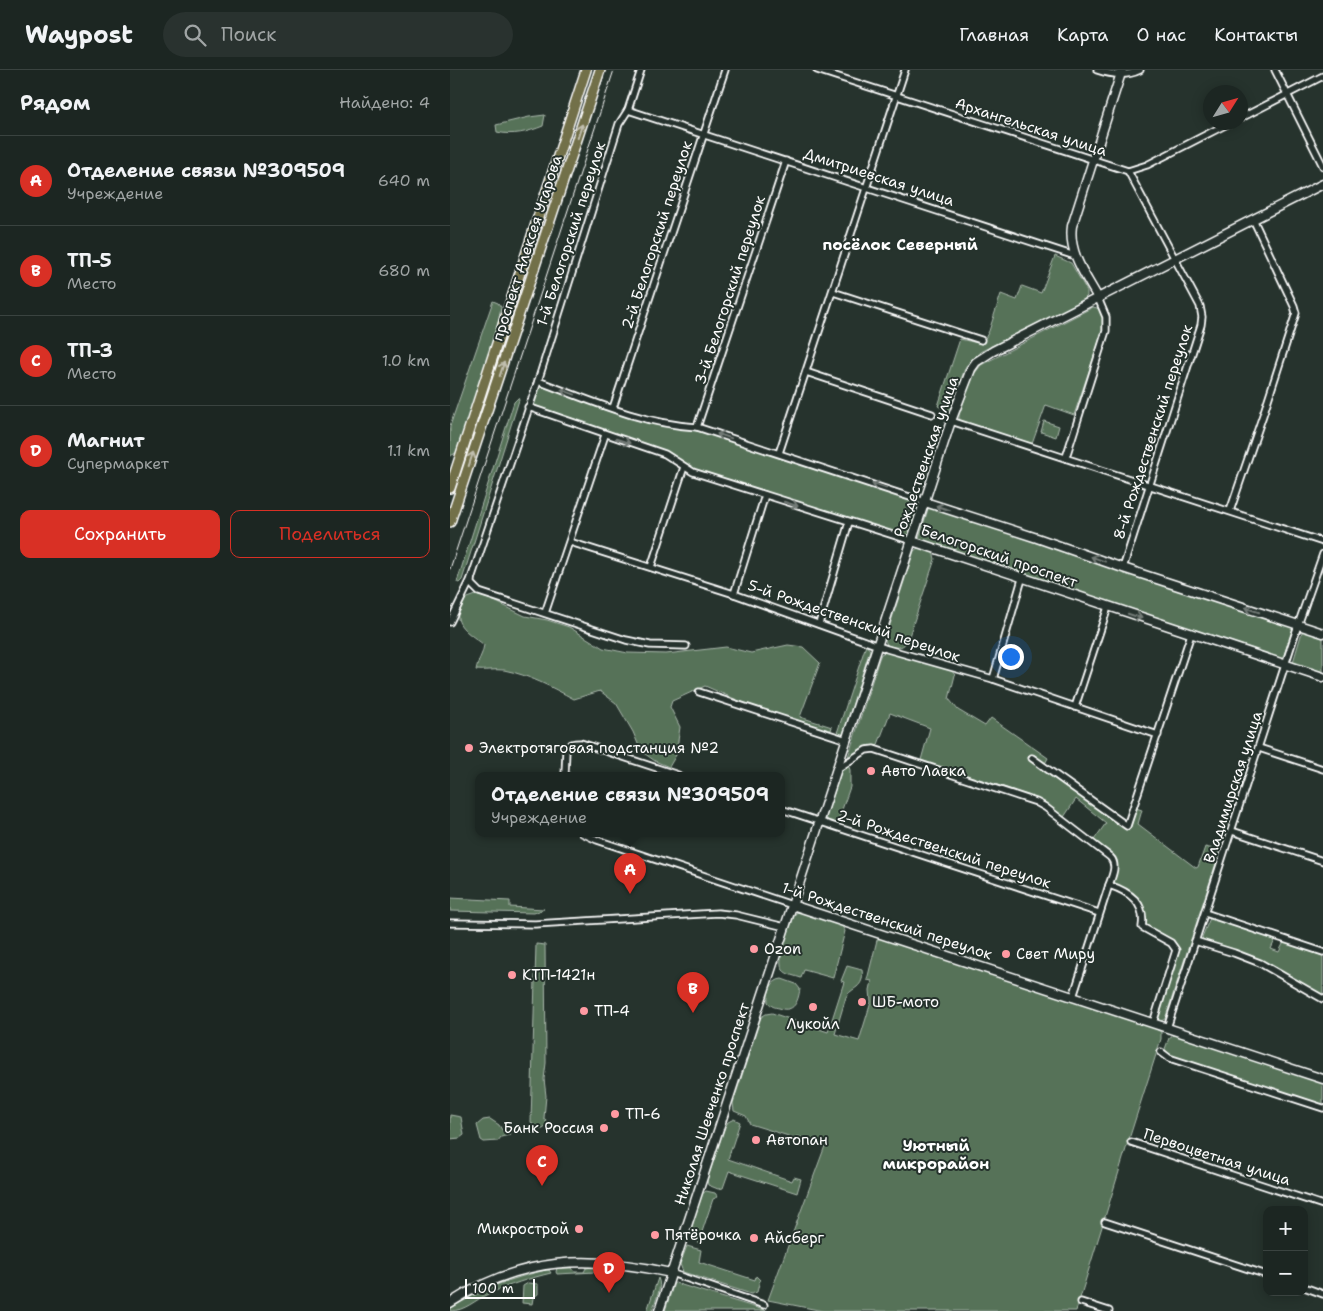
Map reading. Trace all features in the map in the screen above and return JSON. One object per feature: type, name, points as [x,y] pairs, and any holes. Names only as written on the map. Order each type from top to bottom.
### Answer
[{"type":"main road","name":"проспект Алексея Угарова","points":[[450,488],[480,390],[586,70]]},
{"type":"main road","name":"проспект Алексея Угарова","points":[[450,522],[600,70]]},
{"type":"main road","points":[[468,431],[479,434]]},
{"type":"street","name":"1-й Белогорский переулок","points":[[450,622],[471,579],[538,381],[619,124],[628,110],[641,70]]},
{"type":"street","name":"2-й Белогорский переулок","points":[[613,408],[725,70]]},
{"type":"street","name":"Архангельская улица","points":[[817,70],[1128,171]]},
{"type":"street","points":[[779,454],[905,70]]},
{"type":"street","points":[[1097,70],[1114,74],[1122,72],[1130,74],[1140,70]]},
{"type":"street","points":[[1275,70],[1323,166]]},
{"type":"street","points":[[1066,457],[1106,330],[1106,317],[1075,256],[1070,242],[1072,226],[1122,72]]},
{"type":"street","points":[[1248,114],[1323,76]]},
{"type":"street","name":"Дмитриевская улица","points":[[628,110],[1075,256]]},
{"type":"street","points":[[1128,171],[1147,165],[1215,130]]},
{"type":"street","name":"3-й Белогорский переулок","points":[[697,428],[786,161]]},
{"type":"street","name":"8-й Рождественский переулок","points":[[1123,568],[1202,317],[1200,306],[1176,258],[1128,171]]},
{"type":"street","name":"Рождественская улица","points":[[792,905],[951,421],[965,380],[976,362],[1323,184]]},
{"type":"street","points":[[1230,511],[1296,313],[1253,219]]},
{"type":"street","points":[[833,292],[981,340]]},
{"type":"street","points":[[806,372],[932,414]]},
{"type":"street","name":"Белогорский проспект","points":[[538,381],[653,422],[697,428],[779,454],[1323,633]]},
{"type":"street","name":"Белогорский проспект","points":[[528,407],[604,435],[665,454],[684,467],[765,495],[912,541],[1022,579],[1323,677]]},
{"type":"street","points":[[951,421],[1323,542]]},
{"type":"street","points":[[546,613],[604,435]]},
{"type":"street","points":[[651,567],[684,467]]},
{"type":"street","points":[[734,594],[765,495]]},
{"type":"street","points":[[819,624],[848,522]]},
{"type":"street","name":"5-й Рождественский переулок","points":[[570,542],[734,594],[878,646],[992,679],[1158,735]]},
{"type":"street","name":"Владимирская улица","points":[[1168,1028],[1298,625],[1323,554]]},
{"type":"street","points":[[471,579],[471,584],[479,592],[626,640],[650,645],[686,646]]},
{"type":"street","points":[[992,679],[1022,579]]},
{"type":"street","points":[[1075,707],[1108,607]]},
{"type":"street","points":[[1032,758],[1128,826],[1191,634]]},
{"type":"street","points":[[699,692],[847,740]]},
{"type":"street","points":[[566,772],[566,750],[567,747],[574,743],[581,743],[669,772]]},
{"type":"street","points":[[837,769],[866,750],[874,748],[1036,802],[1114,861],[1115,866],[1073,997]]},
{"type":"street","points":[[1258,748],[1323,769]]},
{"type":"street","name":"2-й Рождественский переулок","points":[[785,811],[1099,913]]},
{"type":"street","points":[[1232,831],[1323,861]]},
{"type":"street","name":"1-й Рождественский переулок","points":[[591,837],[1323,1079]]},
{"type":"street","points":[[1109,885],[1128,892],[1135,898],[1143,915],[1142,927],[1172,943],[1176,950],[1153,1023]]},
{"type":"street","name":"Николая Шевченко проспект","points":[[659,1311],[792,905]]},
{"type":"street","points":[[1205,912],[1323,952]]},
{"type":"street","points":[[450,923],[535,924],[718,913],[736,915],[785,927]]},
{"type":"street","points":[[1195,942],[1234,952],[1260,963],[1323,999]]},
{"type":"street","points":[[1161,1052],[1169,1058],[1323,1108]]},
{"type":"street","name":"Первоцветная улица","points":[[1131,1142],[1323,1205]]},
{"type":"street","points":[[1106,1222],[1263,1274]]},
{"type":"street","points":[[450,1303],[469,1290],[522,1270],[557,1262],[601,1261],[671,1273],[764,1305]]},
{"type":"street","points":[[1308,1288],[1323,1294]]},
{"type":"street","points":[[1081,1302],[1109,1311]]},
{"type":"green space","points":[[545,115],[543,126],[526,132],[497,132],[496,125]]},
{"type":"green space","points":[[1055,256],[1071,263],[1087,291],[1087,296],[1082,301],[980,352],[966,366],[949,411],[938,406],[960,339],[982,344],[989,331],[1001,294],[1017,300],[1022,286],[1041,293]]},
{"type":"green space","points":[[493,301],[501,307],[496,333],[456,453],[450,456],[450,426]]},
{"type":"green space","points":[[1093,307],[1101,311],[1104,327],[1074,415],[1046,405],[1032,444],[963,422],[959,419],[972,377],[981,365]]},
{"type":"green space","points":[[540,385],[545,385],[657,425],[698,430],[920,503],[908,539],[691,469],[675,458],[536,408],[532,402]]},
{"type":"green space","points":[[518,398],[519,400],[462,580],[459,583],[457,582],[514,402]]},
{"type":"green space","points":[[1044,421],[1059,426],[1056,437],[1041,432]]},
{"type":"green space","points":[[929,506],[1294,626],[1282,661],[918,541]]},
{"type":"green space","points":[[919,547],[933,551],[935,559],[907,642],[900,647],[890,646],[887,645],[885,640],[914,551]]},
{"type":"green space","points":[[476,595],[492,600],[525,616],[569,627],[603,648],[628,653],[666,654],[726,647],[751,653],[788,645],[803,647],[820,663],[800,717],[832,727],[831,730],[744,703],[705,686],[672,701],[670,707],[680,727],[676,755],[669,767],[655,761],[641,751],[633,732],[616,703],[600,691],[574,699],[540,682],[513,672],[504,670],[476,670],[484,645],[463,628],[458,619],[458,614],[465,599]]},
{"type":"green space","points":[[1308,630],[1323,635],[1323,674],[1295,665],[1293,662],[1302,632]]},
{"type":"green space","points":[[866,645],[870,650],[843,734],[841,735],[837,733]]},
{"type":"green space","points":[[891,652],[951,670],[955,675],[949,699],[958,710],[985,726],[991,718],[1048,758],[1042,769],[1127,829],[1130,828],[1136,808],[1142,810],[1138,824],[1196,868],[1205,847],[1218,850],[1219,854],[1165,1019],[1159,1022],[1158,1016],[1176,960],[1177,945],[1174,941],[1145,927],[1133,895],[1113,884],[1117,867],[1116,858],[1094,840],[1106,823],[1076,799],[1064,817],[1048,805],[1028,795],[921,760],[930,728],[890,713],[877,747],[866,748],[848,757],[879,659],[881,654]]},
{"type":"green space","points":[[845,767],[849,767],[850,770],[850,787],[838,821],[834,823],[828,821],[826,817],[841,772]]},
{"type":"green space","points":[[450,898],[510,901],[510,907],[544,909],[534,913],[450,911]]},
{"type":"green space","points":[[799,911],[840,923],[845,931],[833,978],[804,970],[801,978],[783,970],[781,965],[782,951],[795,914]]},
{"type":"green space","points":[[1210,918],[1275,940],[1271,949],[1279,952],[1284,942],[1323,956],[1323,995],[1256,958],[1203,940],[1202,937]]},
{"type":"green space","points":[[880,938],[1154,1028],[1161,1032],[1161,1039],[1076,1311],[823,1311],[768,1300],[825,1146],[797,1136],[795,1138],[750,1124],[746,1116],[734,1111],[733,1103],[761,1017],[772,1013],[828,1032],[844,982],[841,981],[847,966],[862,970],[862,976],[860,984],[846,997],[835,1034],[859,1041],[871,1002],[870,990],[872,981],[867,980],[877,940]]},
{"type":"green space","points":[[536,944],[545,945],[546,1063],[544,1079],[546,1096],[544,1118],[548,1125],[543,1129],[537,1129],[531,1122]]},
{"type":"green space","points":[[782,979],[796,984],[800,989],[798,998],[792,1008],[774,1007],[768,1002],[770,987]]},
{"type":"green space","points":[[1173,1035],[1179,1035],[1323,1083],[1323,1106],[1171,1057],[1165,1049],[1169,1038]]},
{"type":"green space","points":[[450,1115],[461,1117],[464,1135],[460,1138],[450,1139]]},
{"type":"green space","points":[[490,1119],[499,1125],[502,1130],[510,1132],[509,1135],[501,1137],[498,1141],[484,1142],[481,1140],[477,1125],[483,1120]]},
{"type":"green space","points":[[734,1119],[740,1122],[728,1159],[792,1181],[794,1177],[801,1179],[797,1193],[729,1171],[723,1188],[718,1189],[708,1185],[707,1180],[725,1127],[728,1122]]},
{"type":"green space","points":[[706,1191],[715,1193],[718,1197],[713,1199],[700,1238],[703,1241],[700,1243],[692,1240],[689,1234],[702,1194]]},
{"type":"green space","points":[[687,1246],[701,1250],[699,1262],[755,1280],[756,1276],[760,1280],[757,1292],[751,1294],[683,1272],[680,1264]]},
{"type":"green space","points":[[595,1267],[596,1272],[557,1274],[556,1272],[557,1268],[572,1268],[575,1272],[584,1272],[586,1268]]},
{"type":"green space","points":[[549,1270],[551,1273],[527,1279],[488,1294],[465,1307],[450,1311],[450,1309],[461,1302],[485,1290]]},
{"type":"green space","points":[[658,1278],[660,1286],[657,1299],[652,1311],[647,1311]]},
{"type":"green space","points":[[528,1283],[538,1284],[538,1294],[533,1298],[532,1304],[522,1303],[523,1286]]},
{"type":"green space","points":[[675,1283],[767,1311],[665,1311]]},
{"type":"tram line","points":[[450,569],[614,70]]},
{"type":"place","name":"Электротяговая подстанция №2","points":[[469,748]]},
{"type":"place","name":"Авто Лавка","points":[[871,771]]},
{"type":"place","name":"Отделение связи №309509","points":[[630,894]]},
{"type":"place","name":"Ozon","points":[[754,949]]},
{"type":"place","name":"Свет Миру","points":[[1006,954]]},
{"type":"place","name":"КТП-1421н","points":[[512,975]]},
{"type":"place","name":"ШБ-мото","points":[[862,1002]]},
{"type":"place","name":"Лукойл","points":[[813,1007]]},
{"type":"place","name":"ТП-4","points":[[584,1011]]},
{"type":"place","name":"ТП-5","points":[[693,1013]]},
{"type":"place","name":"ТП-6","points":[[615,1114]]},
{"type":"place","name":"Банк Россия","points":[[604,1128]]},
{"type":"place","name":"Автопан","points":[[756,1140]]},
{"type":"place","name":"ТП-3","points":[[542,1186]]},
{"type":"place","name":"Микрострой","points":[[579,1229]]},
{"type":"place","name":"Пятёрочка","points":[[655,1235]]},
{"type":"place","name":"Айсберг","points":[[754,1238]]},
{"type":"place","name":"Магнит","points":[[609,1293]]},
{"type":"district","name":"посёлок Северный","points":[[900,244]]},
{"type":"district","name":"Уютный микрорайон","points":[[936,1154]]}]
